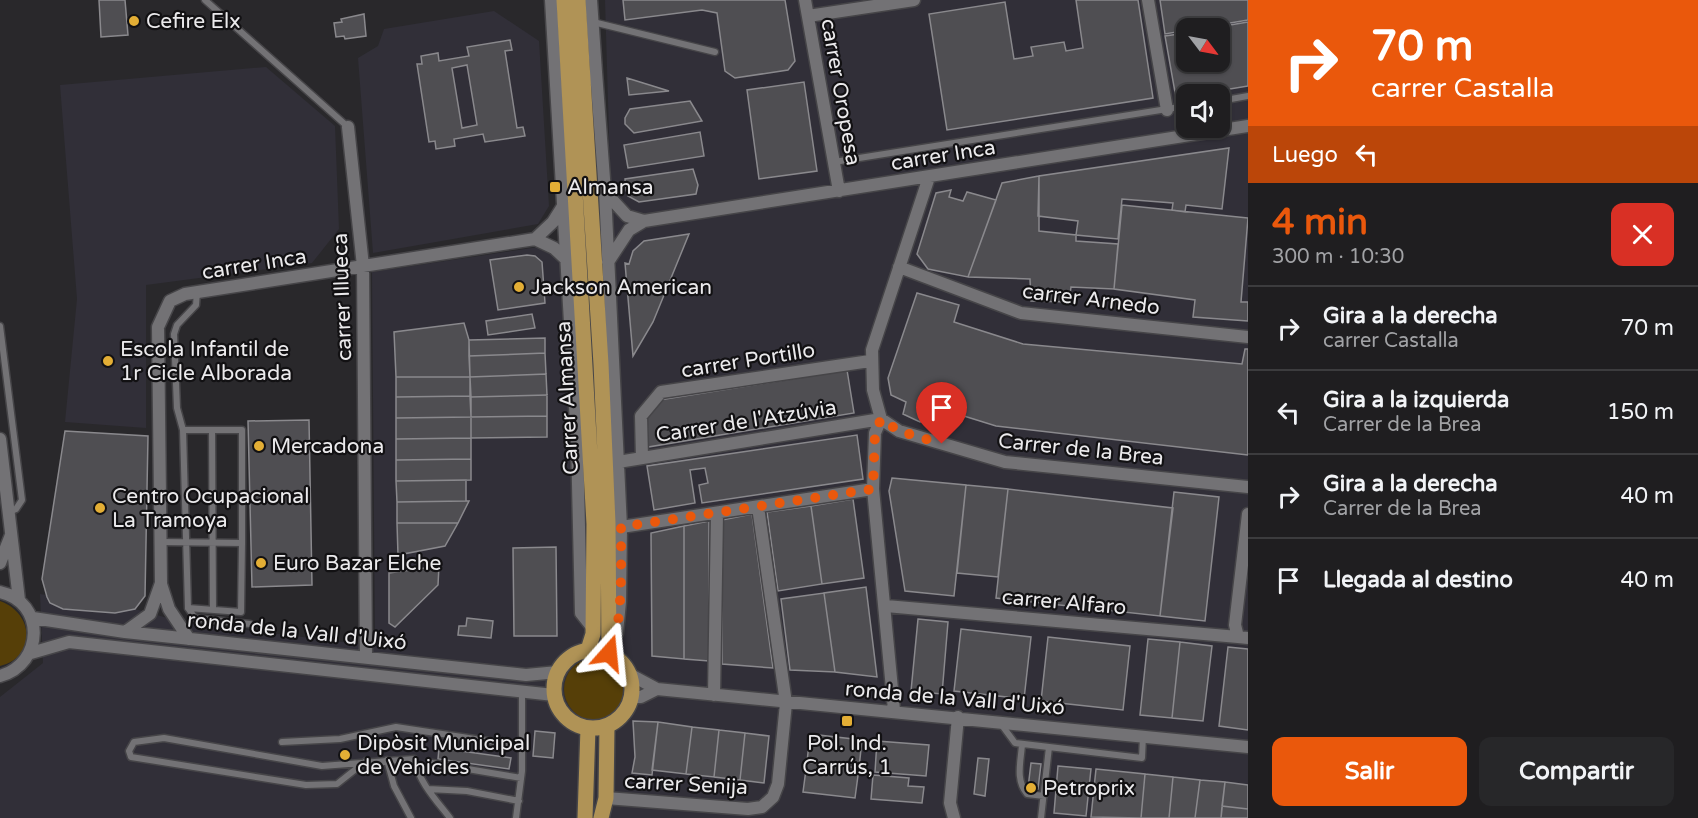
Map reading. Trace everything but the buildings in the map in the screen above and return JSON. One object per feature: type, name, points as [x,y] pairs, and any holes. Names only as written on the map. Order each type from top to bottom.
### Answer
[{"type":"main road","name":"Carrer Almansa","points":[[564,0],[571,78],[594,524],[592,627],[588,650]]},
{"type":"main road","points":[[578,0],[601,364],[608,523],[609,649],[629,674],[632,697],[620,717],[607,726],[588,728],[567,720],[560,712],[554,695],[558,672],[572,656],[588,650],[609,649]]},
{"type":"main road","points":[[601,818],[606,798],[607,726]]},
{"type":"main road","points":[[585,818],[588,728]]},
{"type":"street","points":[[551,0],[578,441],[581,614],[592,627]]},
{"type":"street","points":[[591,0],[605,192],[621,527],[620,602],[617,633],[609,649]]},
{"type":"street","name":"carrer Oropesa","points":[[805,0],[839,191]]},
{"type":"street","points":[[808,16],[914,0]]},
{"type":"street","points":[[1148,0],[1167,110]]},
{"type":"street","points":[[584,100],[596,72]]},
{"type":"street","points":[[558,110],[571,78]]},
{"type":"street","name":"carrer Inca","points":[[644,222],[1248,126]]},
{"type":"street","name":"carrer Illueca","points":[[348,127],[363,266],[366,658]]},
{"type":"street","points":[[894,710],[886,606],[873,489],[875,433],[881,419],[873,390],[870,361],[929,177]]},
{"type":"street","points":[[605,192],[627,216],[644,222]]},
{"type":"street","points":[[565,203],[553,222],[535,238],[554,248],[568,261]]},
{"type":"street","points":[[608,263],[614,249],[629,230],[644,222]]},
{"type":"street","name":"carrer Inca","points":[[161,542],[158,327],[170,301],[197,292],[535,238]]},
{"type":"street","name":"carrer Arnedo","points":[[899,267],[1021,313],[1248,337]]},
{"type":"street","name":"carrer Portillo","points":[[642,458],[641,416],[662,392],[870,361]]},
{"type":"street","name":"Carrer de l'Atzúvia","points":[[618,462],[881,419]]},
{"type":"street","name":"Carrer de la Brea","points":[[881,419],[899,431],[1005,462],[1248,487]]},
{"type":"street","points":[[0,439],[20,600],[33,618],[35,630],[31,653],[17,669],[0,676]]},
{"type":"street","points":[[621,527],[873,489]]},
{"type":"street","points":[[758,507],[786,703]]},
{"type":"street","points":[[714,695],[717,514]]},
{"type":"street","points":[[1243,637],[1235,626],[1248,514]]},
{"type":"street","points":[[0,563],[11,534]]},
{"type":"street","points":[[161,542],[161,583],[169,609],[189,639]]},
{"type":"street","points":[[125,632],[150,614],[161,583]]},
{"type":"street","points":[[0,592],[20,600]]},
{"type":"street","name":"carrer Alfaro","points":[[886,606],[1243,637]]},
{"type":"street","name":"ronda de la Vall d'Uixó","points":[[33,618],[125,632],[526,675],[558,672]]},
{"type":"street","name":"ronda de la Vall d'Uixó","points":[[31,653],[69,642],[554,695]]},
{"type":"street","name":"ronda de la Vall d'Uixó","points":[[629,674],[657,689],[786,703],[894,710],[1248,747]]},
{"type":"street","name":"ronda de la Vall d'Uixó","points":[[632,697],[641,697],[657,689]]},
{"type":"street","name":"carrer Senija","points":[[606,798],[748,809],[762,807],[773,797],[778,784],[786,703]]},
{"type":"street","points":[[954,818],[950,802],[958,717]]},
{"type":"lane","name":"carrer Illueca","points":[[205,0],[348,127]]},
{"type":"lane","points":[[592,22],[715,52]]},
{"type":"lane","points":[[1230,99],[1248,96]]},
{"type":"lane","points":[[834,162],[1176,108]]},
{"type":"lane","points":[[197,292],[196,306],[177,325],[174,334],[177,408],[183,430],[188,608],[195,618],[250,624]]},
{"type":"lane","points":[[0,326],[22,500],[16,509],[9,512]]},
{"type":"lane","points":[[183,430],[242,430],[241,612],[188,608]]},
{"type":"lane","points":[[212,430],[215,542],[213,610]]},
{"type":"lane","points":[[161,542],[242,543]]},
{"type":"lane","points":[[516,818],[521,778],[522,690]]},
{"type":"lane","points":[[999,721],[1015,743],[1142,758],[1143,736]]},
{"type":"lane","points":[[282,742],[340,739],[396,728],[521,746]]},
{"type":"lane","points":[[366,761],[337,784],[306,785],[131,757],[129,751],[134,742],[164,738],[322,766],[366,761],[414,759],[417,772],[450,818]]},
{"type":"lane","points":[[1022,744],[1019,778],[1021,787],[1027,794],[1044,796]]},
{"type":"lane","points":[[1041,818],[1049,747]]},
{"type":"lane","points":[[387,760],[394,786],[411,818]]},
{"type":"lane","points":[[432,763],[521,778]]},
{"type":"lane","points":[[428,789],[467,791],[519,801]]},
{"type":"shaded area","points":[[605,0],[1248,0],[1248,818],[0,818],[0,697],[43,663],[40,594],[135,609],[182,622],[375,646],[372,272],[612,236]]},
{"type":"shaded area","points":[[494,11],[539,41],[549,206],[538,224],[373,253],[358,58],[378,46],[384,29]]},
{"type":"shaded area","points":[[266,67],[335,126],[339,229],[312,263],[146,285],[146,428],[65,422],[77,299],[60,85]]},
{"type":"shaded area","points":[[0,601],[20,615],[27,635],[20,654],[12,661],[0,666]]},
{"type":"shaded area","points":[[595,658],[617,667],[626,689],[617,711],[595,720],[573,711],[564,689],[573,667]]},
{"type":"place","name":"Cefire Elx","points":[[134,21]]},
{"type":"place","name":"Almansa","points":[[555,187]]},
{"type":"place","name":"Jackson American","points":[[519,287]]},
{"type":"place","name":"Escola Infantil de 1r Cicle Alborada","points":[[108,361]]},
{"type":"place","name":"Mercadona","points":[[259,446]]},
{"type":"place","name":"Centro Ocupacional La Tramoya","points":[[100,508]]},
{"type":"place","name":"Euro Bazar Elche","points":[[261,563]]},
{"type":"place","name":"Pol. Ind. Carrús, 1","points":[[847,721]]},
{"type":"place","name":"Dipòsit Municipal de Vehicles","points":[[345,755]]},
{"type":"place","name":"Petroprix","points":[[1031,788]]},
{"type":"route","points":[[609,653],[609,645],[617,633],[620,602],[621,527],[873,489],[875,433],[881,419],[899,431],[942,444]]}]
